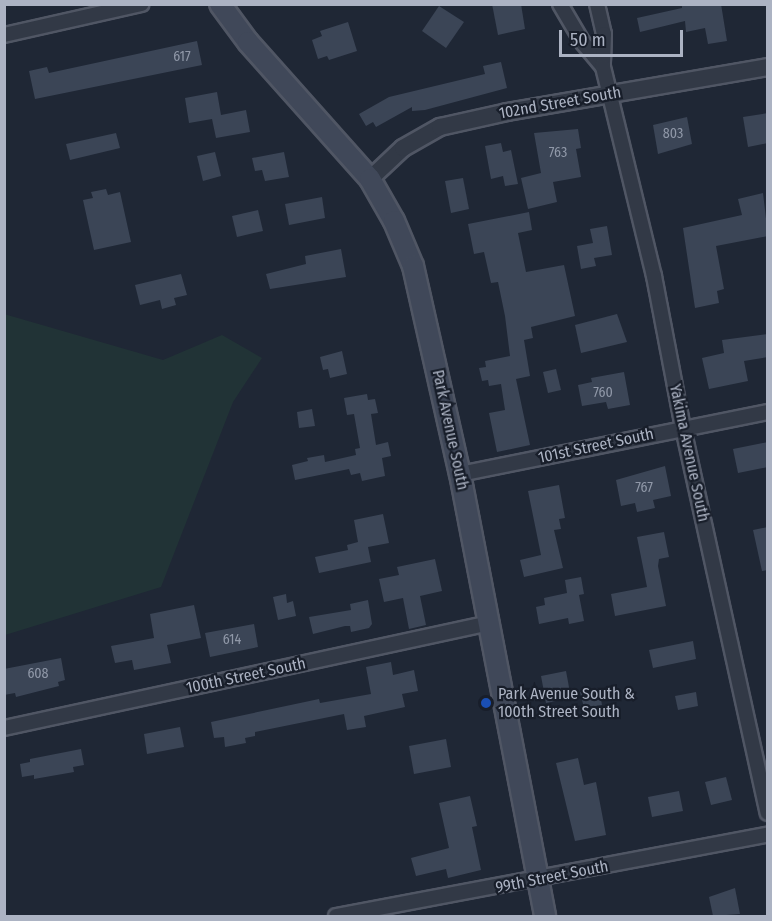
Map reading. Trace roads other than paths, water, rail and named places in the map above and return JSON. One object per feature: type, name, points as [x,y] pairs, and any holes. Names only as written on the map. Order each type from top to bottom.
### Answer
[{"type":"main road","name":"Park Avenue South","points":[[220,4],[248,42],[370,179],[394,220],[413,266],[460,474],[544,916]]},
{"type":"street","points":[[4,35],[142,4]]},
{"type":"street","points":[[560,4],[582,43],[603,67]]},
{"type":"street","points":[[597,4],[604,34],[603,67]]},
{"type":"street","name":"Yakima Avenue South","points":[[603,67],[654,276],[683,428],[768,813]]},
{"type":"street","name":"102nd Street South","points":[[370,179],[403,148],[441,127],[609,94],[768,67]]},
{"type":"street","name":"101st Street South","points":[[460,474],[768,412]]},
{"type":"street","name":"100th Street South","points":[[4,728],[487,624]]},
{"type":"street","name":"99th Street South","points":[[336,916],[536,881],[768,834]]},
{"type":"place","name":"Park Avenue South & 100th Street South","points":[[486,703]]}]
